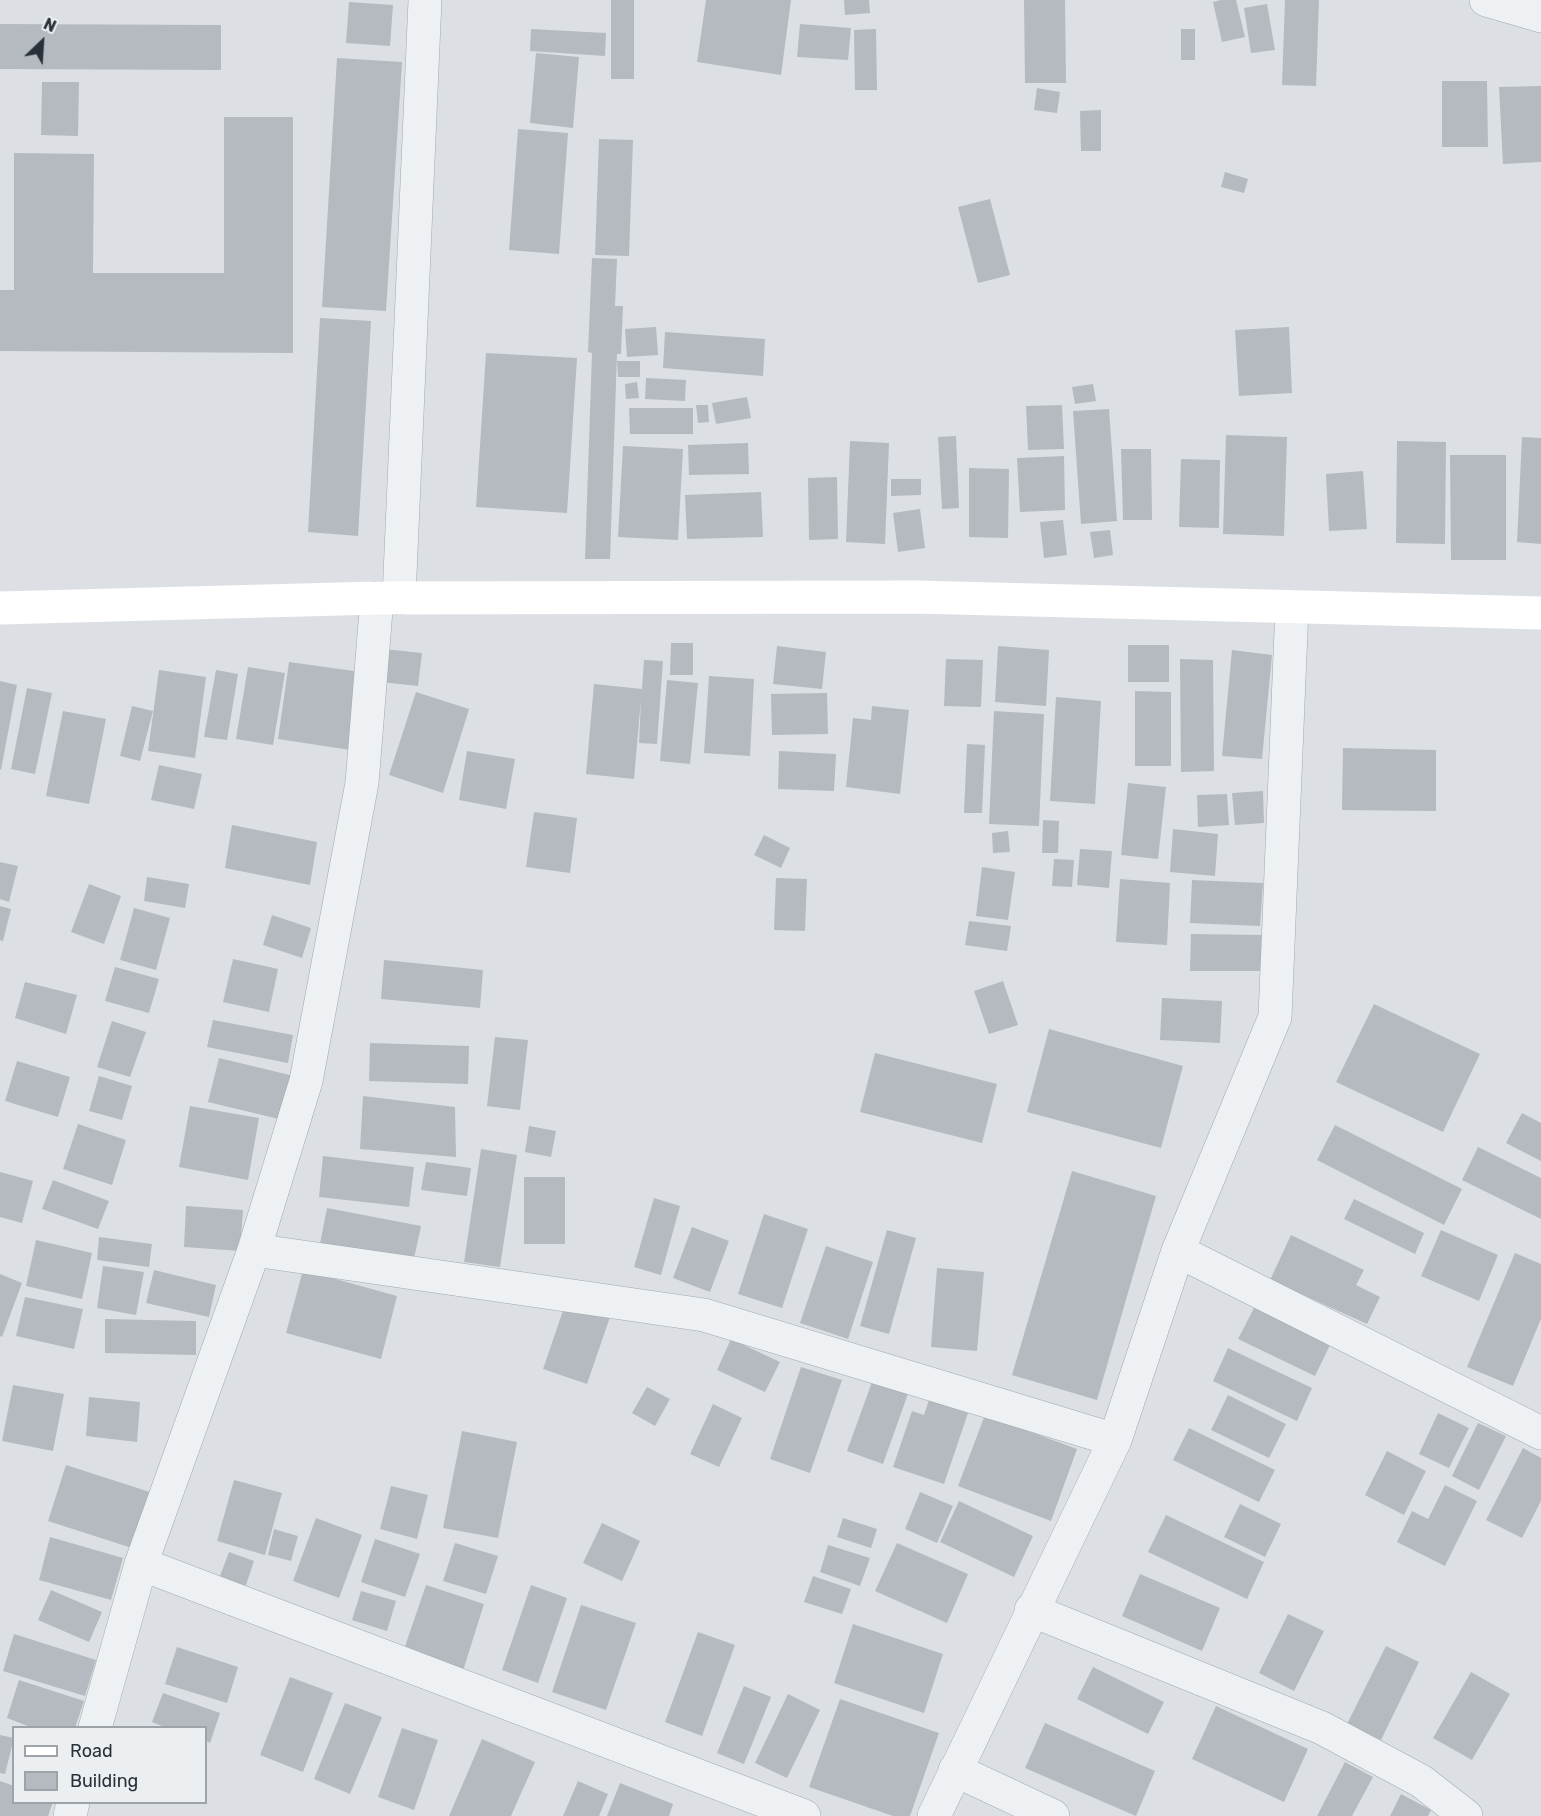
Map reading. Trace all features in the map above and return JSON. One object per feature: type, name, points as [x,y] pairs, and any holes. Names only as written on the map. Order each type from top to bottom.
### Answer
[{"type":"main road","points":[[0,608],[388,598],[915,597],[1541,613]]},
{"type":"street","points":[[96,1726],[141,1564],[254,1250],[306,1081],[362,783],[388,598],[425,0]]},
{"type":"street","points":[[1486,0],[1541,16]]},
{"type":"street","points":[[934,1816],[1031,1610],[1115,1440],[1178,1251],[1275,1017],[1292,607]]},
{"type":"street","points":[[254,1250],[704,1315],[1115,1440]]},
{"type":"street","points":[[1178,1251],[1541,1433]]},
{"type":"street","points":[[141,1564],[804,1816]]},
{"type":"street","points":[[1031,1610],[1322,1728],[1421,1781],[1466,1816]]},
{"type":"street","points":[[955,1770],[1053,1816]]},
{"type":"building","points":[[611,0],[634,0],[634,79],[611,79]]},
{"type":"building","points":[[706,0],[791,0],[781,75],[697,62]]},
{"type":"building","points":[[844,0],[869,0],[870,13],[845,15]]},
{"type":"building","points":[[1024,0],[1065,0],[1066,83],[1025,83]]},
{"type":"building","points":[[1236,0],[1245,37],[1222,42],[1213,2]]},
{"type":"building","points":[[1285,0],[1319,0],[1316,86],[1282,85]]},
{"type":"building","points":[[349,2],[393,5],[390,46],[346,43]]},
{"type":"building","points":[[1267,4],[1275,50],[1251,53],[1244,8]]},
{"type":"building","points":[[0,24],[221,25],[221,70],[0,69]]},
{"type":"building","points":[[800,24],[851,28],[848,60],[797,57]]},
{"type":"building","points":[[531,29],[606,33],[605,56],[530,51]]},
{"type":"building","points":[[876,29],[877,90],[855,90],[854,30]]},
{"type":"building","points":[[1181,29],[1195,29],[1195,60],[1181,60]]},
{"type":"building","points":[[536,53],[579,57],[573,128],[530,123]]},
{"type":"building","points":[[337,58],[402,62],[386,311],[322,307]]},
{"type":"building","points":[[1442,81],[1487,81],[1488,147],[1442,147]]},
{"type":"building","points":[[42,82],[79,82],[78,136],[41,135]]},
{"type":"building","points":[[1541,86],[1541,162],[1503,164],[1499,87]]},
{"type":"building","points":[[1037,88],[1060,92],[1057,113],[1034,110]]},
{"type":"building","points":[[1101,110],[1101,151],[1081,151],[1080,111]]},
{"type":"building","points":[[224,117],[293,117],[293,353],[0,351],[0,290],[14,290],[14,153],[94,154],[93,273],[224,273]]},
{"type":"building","points":[[518,129],[568,133],[559,254],[509,250]]},
{"type":"building","points":[[599,139],[633,140],[629,256],[595,255]]},
{"type":"building","points":[[1225,172],[1248,179],[1244,193],[1221,187]]},
{"type":"building","points":[[990,199],[1010,275],[978,283],[958,207]]},
{"type":"building","points":[[592,258],[617,259],[615,306],[623,306],[621,354],[617,354],[610,559],[585,559],[592,353],[588,352]]},
{"type":"building","points":[[320,318],[371,321],[358,536],[308,532]]},
{"type":"building","points":[[656,327],[658,355],[627,357],[625,329]]},
{"type":"building","points":[[1289,327],[1292,393],[1239,396],[1235,330]]},
{"type":"building","points":[[665,332],[765,339],[763,376],[663,368]]},
{"type":"building","points":[[486,353],[577,358],[567,513],[476,507]]},
{"type":"building","points":[[617,361],[640,361],[640,377],[618,377]]},
{"type":"building","points":[[646,378],[686,380],[685,401],[645,399]]},
{"type":"building","points":[[637,382],[639,398],[626,399],[625,384]]},
{"type":"building","points":[[1093,384],[1096,401],[1075,404],[1072,387]]},
{"type":"building","points":[[747,397],[751,418],[716,424],[712,403]]},
{"type":"building","points":[[696,405],[708,405],[709,422],[698,423]]},
{"type":"building","points":[[1062,405],[1064,449],[1028,450],[1026,406]]},
{"type":"building","points":[[629,408],[693,408],[693,434],[630,434]]},
{"type":"building","points":[[1109,409],[1117,521],[1081,524],[1073,411]]},
{"type":"building","points":[[1226,435],[1287,437],[1284,536],[1223,534]]},
{"type":"building","points":[[956,436],[959,508],[942,509],[938,437]]},
{"type":"building","points":[[1522,437],[1541,438],[1541,544],[1517,542]]},
{"type":"building","points":[[850,441],[889,443],[885,544],[846,542]]},
{"type":"building","points":[[1397,441],[1446,442],[1445,544],[1396,543]]},
{"type":"building","points":[[748,443],[749,474],[689,475],[688,445]]},
{"type":"building","points":[[623,446],[683,449],[678,540],[618,537]]},
{"type":"building","points":[[1121,449],[1151,449],[1152,520],[1123,520]]},
{"type":"building","points":[[1450,455],[1506,455],[1506,560],[1451,560]]},
{"type":"building","points":[[1064,456],[1065,510],[1020,512],[1017,458]]},
{"type":"building","points":[[1181,459],[1220,460],[1219,528],[1179,527]]},
{"type":"building","points":[[969,468],[1009,469],[1008,538],[969,537]]},
{"type":"building","points":[[1363,471],[1367,529],[1329,531],[1326,474]]},
{"type":"building","points":[[837,477],[838,539],[809,540],[808,478]]},
{"type":"building","points":[[891,479],[921,479],[921,495],[891,496]]},
{"type":"building","points":[[761,492],[763,537],[687,539],[685,495]]},
{"type":"building","points":[[920,509],[925,548],[898,552],[893,513]]},
{"type":"building","points":[[1063,520],[1067,555],[1044,558],[1040,522]]},
{"type":"building","points":[[1110,530],[1113,555],[1094,558],[1090,532]]},
{"type":"building","points":[[671,643],[693,643],[693,675],[670,675]]},
{"type":"building","points":[[1128,645],[1169,645],[1169,682],[1128,682]]},
{"type":"building","points":[[777,646],[826,652],[822,689],[773,684]]},
{"type":"building","points":[[998,646],[1049,650],[1046,706],[995,702]]},
{"type":"building","points":[[384,649],[422,653],[418,686],[381,682]]},
{"type":"building","points":[[1232,650],[1272,655],[1262,759],[1222,756]]},
{"type":"building","points":[[946,659],[983,660],[981,707],[944,706]]},
{"type":"building","points":[[1180,659],[1213,660],[1214,771],[1181,772]]},
{"type":"building","points":[[644,660],[663,661],[657,744],[639,743],[641,699],[634,779],[586,774],[594,684],[642,689]]},
{"type":"building","points":[[289,662],[368,673],[357,751],[278,739]]},
{"type":"building","points":[[248,667],[285,673],[273,745],[236,739]]},
{"type":"building","points":[[159,670],[206,677],[195,758],[148,751]]},
{"type":"building","points":[[216,670],[238,674],[227,740],[204,737]]},
{"type":"building","points":[[709,676],[754,679],[750,756],[704,753]]},
{"type":"building","points":[[667,680],[698,683],[690,764],[660,761]]},
{"type":"building","points":[[0,681],[17,685],[1,770],[0,769]]},
{"type":"building","points":[[27,688],[52,693],[35,774],[11,769]]},
{"type":"building","points":[[1135,691],[1171,692],[1171,766],[1135,766]]},
{"type":"building","points":[[416,692],[469,709],[443,793],[389,775]]},
{"type":"building","points":[[827,693],[828,734],[772,735],[771,694]]},
{"type":"building","points":[[1056,697],[1101,701],[1095,804],[1050,801]]},
{"type":"building","points":[[132,706],[153,711],[140,761],[120,756]]},
{"type":"building","points":[[872,706],[909,710],[900,794],[846,787],[853,718],[871,720]]},
{"type":"building","points":[[63,711],[106,719],[89,804],[46,796]]},
{"type":"building","points":[[994,711],[1044,714],[1039,826],[989,824]]},
{"type":"building","points":[[967,744],[985,745],[982,813],[964,813]]},
{"type":"building","points":[[1343,748],[1436,750],[1436,811],[1342,810]]},
{"type":"building","points":[[467,751],[515,759],[506,809],[459,800]]},
{"type":"building","points":[[779,751],[836,754],[834,791],[778,789]]},
{"type":"building","points":[[159,765],[202,774],[194,809],[151,800]]},
{"type":"building","points":[[1128,783],[1166,787],[1158,859],[1121,855]]},
{"type":"building","points":[[1263,791],[1264,823],[1235,825],[1232,793]]},
{"type":"building","points":[[1227,794],[1229,825],[1198,827],[1197,795]]},
{"type":"building","points":[[534,812],[577,818],[570,873],[526,867]]},
{"type":"building","points":[[1043,820],[1059,821],[1058,853],[1042,853]]},
{"type":"building","points":[[232,825],[317,842],[310,885],[225,868]]},
{"type":"building","points":[[1173,829],[1218,834],[1215,876],[1170,872]]},
{"type":"building","points":[[1008,831],[1010,852],[993,853],[992,833]]},
{"type":"building","points":[[764,835],[790,848],[781,868],[754,855]]},
{"type":"building","points":[[1080,849],[1112,851],[1109,888],[1077,885]]},
{"type":"building","points":[[1054,859],[1074,860],[1072,887],[1052,886]]},
{"type":"building","points":[[0,862],[18,866],[9,902],[0,899]]},
{"type":"building","points":[[982,867],[1015,872],[1008,920],[976,916]]},
{"type":"building","points":[[147,877],[189,884],[185,908],[144,901]]},
{"type":"building","points":[[776,878],[807,879],[805,931],[774,930]]},
{"type":"building","points":[[1120,879],[1170,883],[1167,945],[1116,942]]},
{"type":"building","points":[[1192,880],[1263,883],[1260,926],[1190,923]]},
{"type":"building","points":[[89,884],[121,896],[104,944],[71,932]]},
{"type":"building","points":[[0,906],[11,909],[3,941],[0,940]]},
{"type":"building","points":[[134,908],[170,918],[156,970],[120,960]]},
{"type":"building","points":[[272,915],[311,928],[302,958],[263,945]]},
{"type":"building","points":[[969,921],[1011,926],[1007,951],[965,945]]},
{"type":"building","points":[[1191,934],[1262,935],[1261,971],[1190,971]]},
{"type":"building","points":[[233,959],[278,969],[269,1012],[223,1002]]},
{"type":"building","points":[[384,960],[483,970],[480,1008],[381,999]]},
{"type":"building","points":[[115,967],[159,979],[149,1013],[105,1001]]},
{"type":"building","points":[[1003,981],[1018,1025],[989,1034],[974,991]]},
{"type":"building","points":[[25,982],[77,995],[66,1034],[15,1018]]},
{"type":"building","points":[[1162,998],[1222,1001],[1220,1043],[1160,1040]]},
{"type":"building","points":[[1374,1004],[1480,1054],[1443,1132],[1336,1082]]},
{"type":"building","points":[[213,1020],[293,1035],[288,1063],[207,1047]]},
{"type":"building","points":[[112,1021],[146,1032],[130,1077],[97,1067]]},
{"type":"building","points":[[1049,1029],[1183,1066],[1161,1148],[1027,1112]]},
{"type":"building","points":[[495,1037],[528,1040],[520,1110],[487,1106]]},
{"type":"building","points":[[370,1043],[469,1046],[468,1084],[369,1081]]},
{"type":"building","points":[[875,1053],[997,1084],[982,1143],[860,1112]]},
{"type":"building","points":[[219,1058],[294,1076],[283,1120],[208,1102]]},
{"type":"building","points":[[17,1061],[70,1077],[58,1117],[5,1101]]},
{"type":"building","points":[[99,1076],[132,1086],[122,1120],[89,1111]]},
{"type":"building","points":[[363,1096],[455,1107],[456,1157],[360,1149]]},
{"type":"building","points":[[190,1106],[259,1118],[248,1180],[179,1167]]},
{"type":"building","points":[[1522,1113],[1541,1123],[1541,1161],[1506,1143]]},
{"type":"building","points":[[78,1124],[126,1140],[112,1185],[63,1169]]},
{"type":"building","points":[[1335,1125],[1462,1189],[1444,1225],[1317,1160]]},
{"type":"building","points":[[529,1126],[556,1131],[551,1157],[525,1152]]},
{"type":"building","points":[[1478,1147],[1541,1178],[1541,1219],[1462,1180]]},
{"type":"building","points":[[481,1149],[517,1155],[500,1267],[464,1262]]},
{"type":"building","points":[[323,1156],[414,1167],[409,1207],[319,1197]]},
{"type":"building","points":[[426,1162],[471,1168],[467,1196],[421,1190]]},
{"type":"building","points":[[1072,1171],[1156,1196],[1097,1400],[1012,1375]]},
{"type":"building","points":[[0,1172],[33,1181],[22,1223],[0,1217]]},
{"type":"building","points":[[524,1177],[565,1177],[565,1244],[524,1244]]},
{"type":"building","points":[[53,1180],[109,1201],[98,1229],[42,1209]]},
{"type":"building","points":[[654,1198],[680,1206],[661,1275],[634,1267]]},
{"type":"building","points":[[1354,1199],[1424,1233],[1415,1254],[1344,1219]]},
{"type":"building","points":[[186,1206],[243,1210],[240,1251],[184,1247]]},
{"type":"building","points":[[327,1208],[421,1226],[412,1268],[319,1249]]},
{"type":"building","points":[[764,1214],[808,1229],[782,1308],[738,1294]]},
{"type":"building","points":[[692,1227],[729,1241],[710,1292],[673,1278]]},
{"type":"building","points":[[887,1230],[916,1238],[889,1334],[860,1326]]},
{"type":"building","points":[[1441,1230],[1498,1255],[1479,1301],[1421,1276]]},
{"type":"building","points":[[1291,1235],[1364,1270],[1356,1285],[1380,1297],[1367,1324],[1270,1280]]},
{"type":"building","points":[[99,1237],[152,1244],[149,1267],[97,1260]]},
{"type":"building","points":[[36,1240],[92,1253],[82,1299],[26,1286]]},
{"type":"building","points":[[826,1246],[873,1262],[848,1339],[800,1323]]},
{"type":"building","points":[[1515,1253],[1541,1264],[1541,1319],[1513,1386],[1467,1367]]},
{"type":"building","points":[[103,1266],[144,1272],[136,1315],[97,1308]]},
{"type":"building","points":[[937,1268],[984,1272],[977,1351],[931,1347]]},
{"type":"building","points":[[154,1270],[216,1285],[209,1317],[146,1303]]},
{"type":"building","points":[[303,1270],[397,1296],[381,1359],[286,1333]]},
{"type":"building","points":[[0,1274],[22,1283],[2,1337],[0,1336]]},
{"type":"building","points":[[25,1297],[83,1309],[74,1349],[16,1336]]},
{"type":"building","points":[[567,1299],[611,1314],[587,1384],[543,1369]]},
{"type":"building","points":[[1254,1308],[1330,1345],[1315,1376],[1238,1339]]},
{"type":"building","points":[[105,1319],[196,1321],[196,1355],[105,1353]]},
{"type":"building","points":[[731,1339],[780,1362],[765,1392],[717,1370]]},
{"type":"building","points":[[1228,1348],[1312,1388],[1297,1421],[1213,1381]]},
{"type":"building","points":[[801,1367],[842,1380],[810,1473],[770,1459]]},
{"type":"building","points":[[873,1379],[909,1391],[883,1464],[847,1451]]},
{"type":"building","points":[[13,1385],[64,1394],[53,1451],[2,1441]]},
{"type":"building","points":[[647,1387],[670,1399],[655,1426],[632,1413]]},
{"type":"building","points":[[1228,1395],[1286,1424],[1269,1458],[1211,1430]]},
{"type":"building","points":[[89,1397],[140,1402],[137,1442],[86,1436]]},
{"type":"building","points":[[929,1400],[968,1413],[944,1484],[893,1467],[912,1411],[924,1415]]},
{"type":"building","points":[[713,1404],[742,1418],[719,1467],[690,1454]]},
{"type":"building","points":[[1438,1413],[1469,1428],[1449,1468],[1419,1454]]},
{"type":"building","points":[[985,1415],[1077,1449],[1051,1521],[958,1486]]},
{"type":"building","points":[[1478,1423],[1506,1436],[1479,1490],[1452,1476]]},
{"type":"building","points":[[1189,1428],[1275,1470],[1259,1502],[1173,1460]]},
{"type":"building","points":[[462,1431],[517,1442],[498,1538],[443,1528]]},
{"type":"building","points":[[1523,1448],[1541,1458],[1541,1501],[1522,1538],[1486,1520]]},
{"type":"building","points":[[1387,1451],[1426,1471],[1404,1515],[1365,1495]]},
{"type":"building","points":[[66,1465],[153,1493],[135,1549],[48,1521]]},
{"type":"building","points":[[234,1480],[282,1493],[265,1555],[217,1541]]},
{"type":"building","points":[[1445,1485],[1477,1501],[1445,1566],[1397,1542],[1412,1511],[1428,1519]]},
{"type":"building","points":[[391,1486],[428,1495],[417,1539],[380,1529]]},
{"type":"building","points":[[920,1492],[953,1506],[937,1543],[905,1529]]},
{"type":"building","points":[[959,1501],[1033,1536],[1014,1577],[940,1542]]},
{"type":"building","points":[[1240,1504],[1281,1524],[1265,1557],[1224,1537]]},
{"type":"building","points":[[1166,1515],[1264,1562],[1247,1599],[1148,1552]]},
{"type":"building","points":[[316,1518],[362,1535],[339,1598],[293,1581]]},
{"type":"building","points":[[843,1518],[877,1529],[871,1548],[837,1537]]},
{"type":"building","points":[[602,1523],[640,1541],[622,1581],[583,1563]]},
{"type":"building","points":[[274,1529],[298,1536],[291,1561],[268,1555]]},
{"type":"building","points":[[50,1537],[123,1558],[111,1600],[39,1580]]},
{"type":"building","points":[[375,1539],[420,1554],[405,1597],[361,1582]]},
{"type":"building","points":[[455,1543],[498,1556],[486,1594],[443,1581]]},
{"type":"building","points":[[897,1543],[968,1574],[947,1623],[875,1591]]},
{"type":"building","points":[[828,1545],[870,1558],[860,1586],[820,1572]]},
{"type":"building","points":[[229,1552],[254,1561],[243,1594],[217,1584]]},
{"type":"building","points":[[1140,1574],[1220,1608],[1202,1651],[1122,1616]]},
{"type":"building","points":[[813,1576],[851,1589],[842,1614],[804,1602]]},
{"type":"building","points":[[426,1585],[484,1604],[461,1677],[401,1658]]},
{"type":"building","points":[[531,1585],[567,1598],[538,1683],[502,1670]]},
{"type":"building","points":[[51,1590],[102,1612],[89,1642],[38,1620]]},
{"type":"building","points":[[361,1591],[396,1601],[387,1631],[352,1620]]},
{"type":"building","points":[[581,1605],[636,1623],[606,1710],[552,1692]]},
{"type":"building","points":[[1288,1614],[1324,1631],[1294,1691],[1259,1673]]},
{"type":"building","points":[[853,1624],[943,1654],[924,1713],[834,1683]]},
{"type":"building","points":[[698,1632],[735,1645],[702,1736],[665,1722]]},
{"type":"building","points":[[14,1634],[96,1660],[85,1696],[3,1671]]},
{"type":"building","points":[[1386,1646],[1419,1662],[1381,1740],[1347,1724]]},
{"type":"building","points":[[177,1647],[238,1667],[227,1703],[165,1684]]},
{"type":"building","points":[[1093,1667],[1164,1702],[1148,1734],[1077,1699]]},
{"type":"building","points":[[1471,1672],[1510,1694],[1472,1760],[1433,1738]]},
{"type":"building","points":[[290,1677],[333,1693],[303,1772],[260,1755]]},
{"type":"building","points":[[19,1680],[84,1701],[76,1726],[28,1726],[7,1718]]},
{"type":"building","points":[[744,1686],[771,1697],[744,1764],[717,1753]]},
{"type":"building","points":[[163,1693],[220,1713],[210,1743],[207,1742],[207,1726],[162,1726],[152,1722]]},
{"type":"building","points":[[788,1694],[820,1710],[787,1778],[755,1763]]},
{"type":"building","points":[[840,1699],[939,1733],[910,1816],[893,1816],[809,1787]]},
{"type":"building","points":[[345,1703],[382,1717],[350,1794],[314,1779]]},
{"type":"building","points":[[1216,1706],[1308,1749],[1284,1802],[1192,1759]]},
{"type":"building","points":[[1045,1723],[1155,1771],[1136,1816],[1025,1768]]},
{"type":"building","points":[[402,1728],[438,1740],[414,1810],[378,1797]]},
{"type":"building","points":[[0,1735],[12,1738],[12,1746],[5,1774],[0,1773]]},
{"type":"building","points":[[482,1739],[535,1762],[511,1816],[449,1816]]},
{"type":"building","points":[[1345,1762],[1373,1777],[1352,1816],[1317,1816]]},
{"type":"building","points":[[0,1781],[12,1785],[12,1804],[52,1804],[48,1816],[0,1816]]},
{"type":"building","points":[[578,1781],[608,1794],[599,1816],[563,1816]]},
{"type":"building","points":[[620,1783],[673,1804],[669,1816],[607,1816]]},
{"type":"building","points":[[1401,1794],[1431,1810],[1428,1816],[1390,1816]]}]
